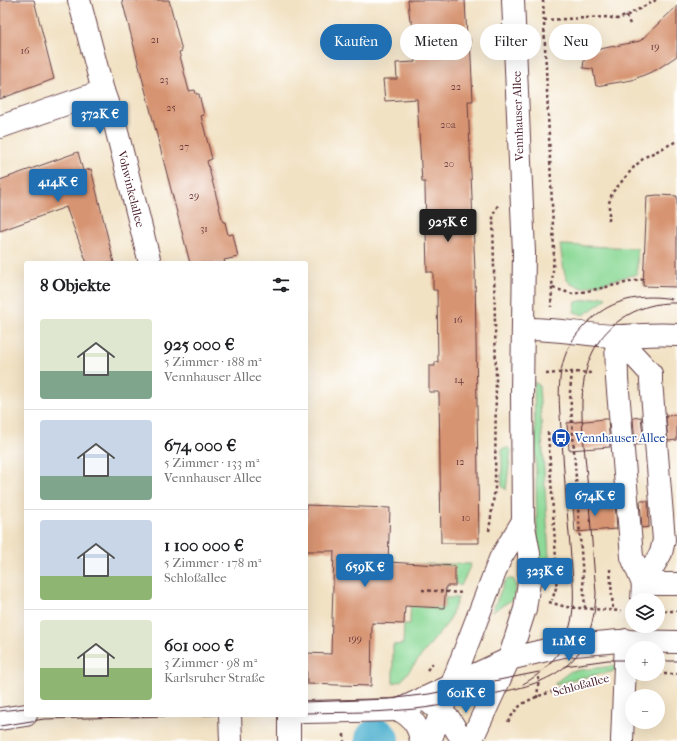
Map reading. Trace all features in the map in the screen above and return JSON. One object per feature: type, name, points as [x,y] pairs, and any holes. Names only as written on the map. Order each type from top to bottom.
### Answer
[{"type":"main road","name":"Vohwinkelallee","points":[[79,0],[103,91],[116,128],[149,261]]},
{"type":"main road","name":"Vennhauser Allee","points":[[471,741],[509,659],[525,609],[529,582],[529,552],[523,521],[523,221],[513,0]]},
{"type":"main road","points":[[0,127],[103,91]]},
{"type":"main road","points":[[523,329],[548,328],[616,336],[658,333],[677,335]]},
{"type":"main road","points":[[616,336],[617,379],[632,557],[642,592]]},
{"type":"main road","points":[[616,336],[651,374],[652,381],[664,540],[661,553],[642,592]]},
{"type":"main road","points":[[450,687],[500,559],[523,521]]},
{"type":"main road","points":[[642,592],[677,584]]},
{"type":"main road","points":[[308,712],[399,710],[432,705],[450,687],[509,659],[563,646],[648,638],[677,628]]},
{"type":"main road","name":"Schloßallee","points":[[622,741],[626,681]]},
{"type":"main road","points":[[430,741],[432,705]]},
{"type":"main road","points":[[432,705],[450,720],[464,741]]},
{"type":"main road","points":[[399,710],[410,716],[416,725],[421,741]]},
{"type":"main road","points":[[0,719],[24,715]]},
{"type":"main road","points":[[230,717],[231,741]]},
{"type":"main road","points":[[289,717],[289,741]]},
{"type":"path","points":[[543,0],[554,250],[553,288],[573,294],[644,280]]},
{"type":"path","points":[[544,20],[606,17],[617,18],[626,16],[656,0]]},
{"type":"path","points":[[626,16],[630,24]]},
{"type":"path","points":[[608,221],[609,203],[612,193],[634,167],[645,157],[677,141]]},
{"type":"path","points":[[488,537],[495,488],[496,377],[493,215]]},
{"type":"path","points":[[572,372],[570,392],[585,608]]},
{"type":"path","points":[[551,374],[572,372],[592,373]]},
{"type":"path","points":[[544,374],[545,382]]},
{"type":"path","points":[[548,428],[557,575],[556,588],[551,602],[566,607],[622,612]]},
{"type":"path","points":[[422,590],[467,593]]},
{"type":"path","points":[[665,611],[677,611]]},
{"type":"path","name":"Schloßallee","points":[[504,727],[516,709],[524,703],[557,691],[625,673]]},
{"type":"path","points":[[665,674],[677,674]]},
{"type":"path","points":[[537,691],[537,698]]},
{"type":"green space","points":[[560,245],[637,248],[637,274],[583,288],[571,284],[567,280],[564,271]]},
{"type":"green space","points":[[605,296],[606,299],[584,315],[574,312],[576,302]]},
{"type":"green space","points":[[534,382],[539,385],[550,574],[538,584]]},
{"type":"green space","points":[[509,448],[511,450],[506,490],[502,486],[502,449]]},
{"type":"green space","points":[[412,564],[471,564],[461,586]]},
{"type":"green space","points":[[513,579],[516,585],[513,599],[492,612],[505,581]]},
{"type":"green space","points":[[411,592],[422,607],[444,608],[445,598],[458,598],[449,621],[401,681],[393,683],[393,645],[403,644],[404,624],[410,624]]},
{"type":"green space","points":[[615,666],[615,671],[570,680],[556,685],[555,683],[571,671]]},
{"type":"building","points":[[0,0],[34,0],[54,79],[0,99]]},
{"type":"building","points":[[122,0],[169,0],[182,51],[179,52],[189,91],[195,90],[196,94],[199,94],[204,115],[201,116],[212,159],[207,161],[223,222],[225,222],[228,235],[233,234],[238,257],[224,261],[189,261]]},
{"type":"building","points":[[408,0],[465,0],[466,24],[412,24],[412,21],[410,21]]},
{"type":"building","points":[[677,6],[677,56],[656,70],[632,80],[596,86],[593,69],[583,68],[584,60],[602,60],[602,49],[640,41]]},
{"type":"building","points":[[415,60],[471,60],[473,101],[468,101],[475,271],[479,543],[441,543],[439,392],[429,392],[429,366],[435,366],[435,362],[438,362],[437,290],[433,290],[433,272],[427,272],[425,182],[422,182],[417,99],[385,101],[383,79],[397,79],[396,63],[415,62]]},
{"type":"building","points":[[78,152],[83,171],[91,169],[114,261],[86,261],[66,207],[0,231],[0,180]]},
{"type":"building","points":[[647,196],[677,196],[677,287],[643,286]]},
{"type":"building","points":[[677,415],[677,440],[668,441],[666,416]]},
{"type":"building","points":[[641,417],[644,444],[635,445],[633,418]]},
{"type":"building","points":[[608,419],[610,447],[569,450],[567,423]]},
{"type":"building","points":[[640,501],[648,501],[649,527],[642,528]]},
{"type":"building","points":[[615,502],[617,529],[575,532],[573,505]]},
{"type":"building","points":[[308,505],[390,508],[388,562],[455,566],[455,586],[446,586],[444,608],[405,606],[404,624],[372,623],[371,686],[308,684],[308,653],[331,654],[334,551],[308,551]]},
{"type":"tram line","points":[[523,684],[552,662],[566,639],[573,610],[573,578],[559,405],[559,388],[565,357],[571,343],[581,329],[595,316],[613,305],[622,301],[642,297],[672,299]]},
{"type":"tram line","points":[[308,713],[391,711],[426,708],[448,704],[512,690],[540,681],[558,672],[574,659],[589,633],[594,613],[596,593],[582,414],[582,393],[586,372],[592,353],[603,335],[620,320],[640,309],[654,305],[677,303]]},
{"type":"tram line","points":[[565,666],[608,660],[625,660]]},
{"type":"tram line","points":[[665,661],[677,661]]},
{"type":"tram line","points":[[308,702],[388,699],[429,694],[539,672]]},
{"type":"tram line","points":[[0,711],[24,708]]},
{"type":"tram line","points":[[0,726],[44,719],[130,717]]},
{"type":"place","name":"Vennhauser Allee","points":[[561,438]]}]
